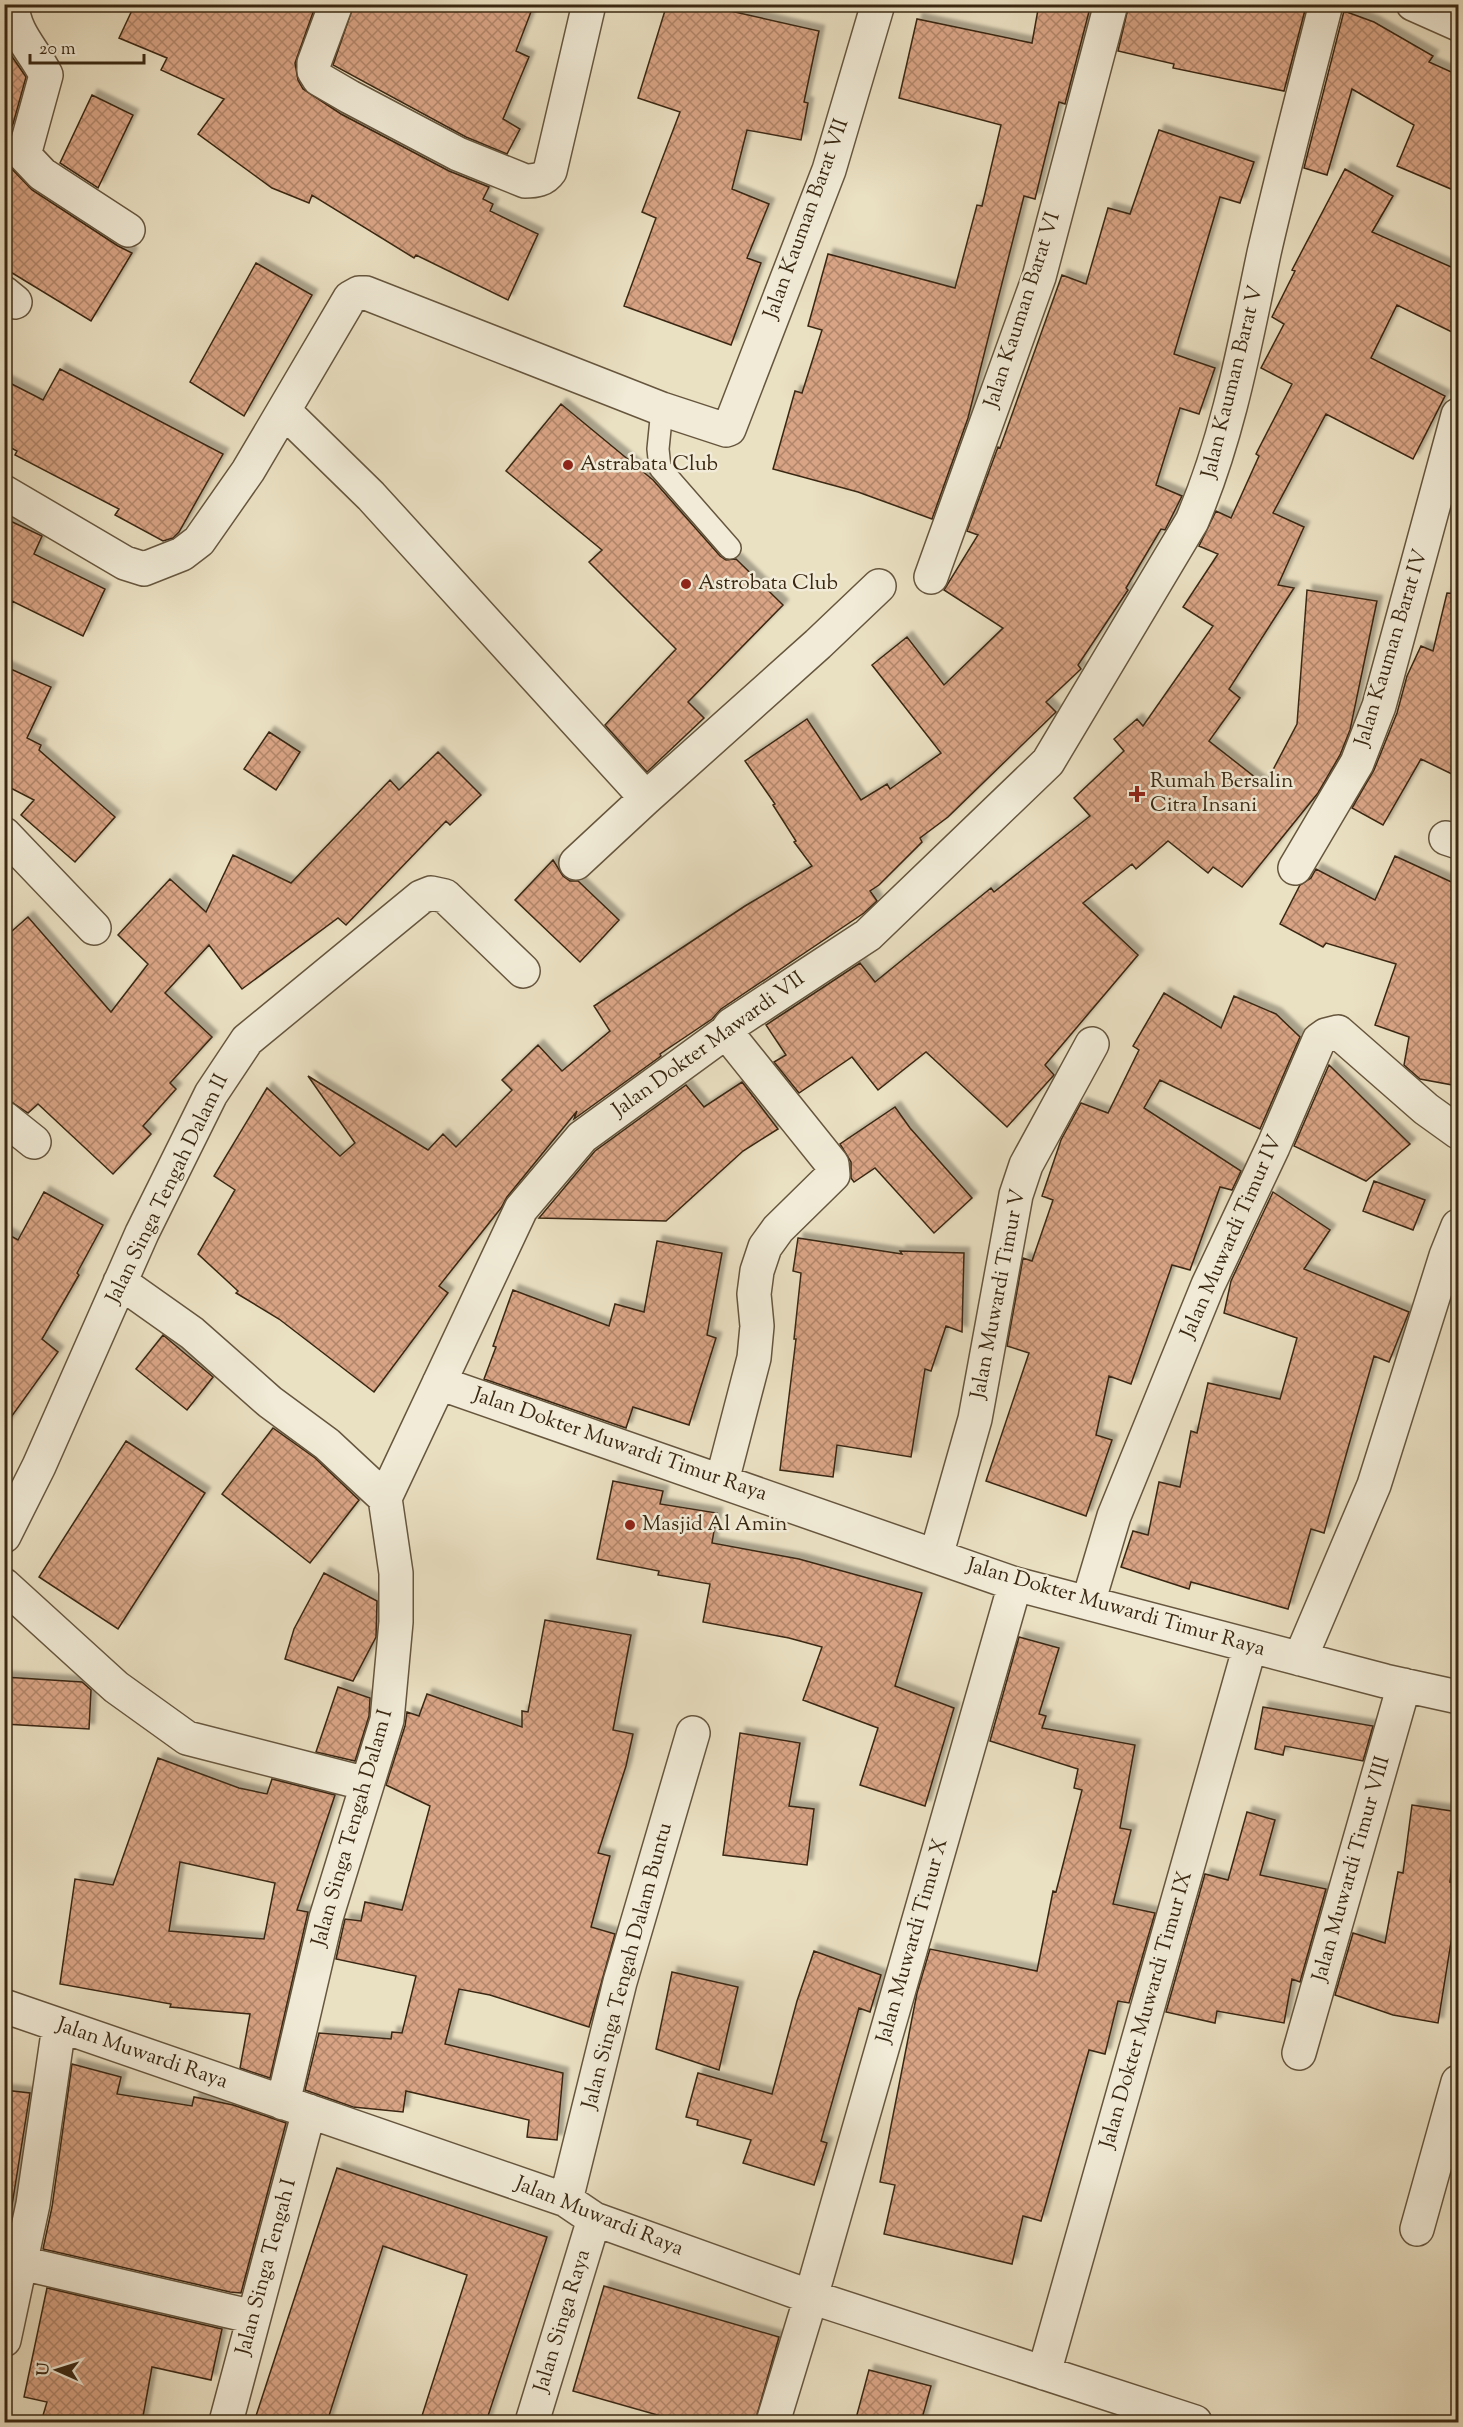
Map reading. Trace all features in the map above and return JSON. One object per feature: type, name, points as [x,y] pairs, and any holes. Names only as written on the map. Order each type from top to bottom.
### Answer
[{"type":"street","points":[[12,4],[16,28],[38,59],[46,75],[24,155],[42,174],[129,230]]},
{"type":"street","points":[[336,4],[314,63],[314,71],[319,79],[458,154],[525,181],[538,180],[550,171],[589,4]]},
{"type":"street","name":"Jalan Kauman Barat VII","points":[[662,409],[728,430],[732,424],[749,373],[829,170],[878,4]]},
{"type":"street","name":"Jalan Kauman Barat VI","points":[[931,577],[1039,278],[1111,4]]},
{"type":"street","name":"Jalan Kauman Barat V","points":[[1048,762],[1192,521],[1208,484],[1220,446],[1265,250],[1326,4]]},
{"type":"street","points":[[1413,4],[1458,24]]},
{"type":"street","points":[[4,492],[125,563],[144,569],[182,554],[200,542],[248,471],[350,298],[359,293],[366,293],[662,409]]},
{"type":"street","points":[[284,411],[371,496],[646,798]]},
{"type":"street","name":"Jalan Kauman Barat IV","points":[[1295,868],[1357,763],[1379,706],[1458,415]]},
{"type":"street","points":[[576,863],[879,586]]},
{"type":"street","name":"Jalan Dokter Mawardi VII","points":[[439,1383],[521,1209],[582,1137],[726,1032],[731,1025],[868,935],[1048,762]]},
{"type":"street","points":[[4,834],[94,928]]},
{"type":"street","name":"Jalan Singa Tengah Dalam II","points":[[4,1536],[39,1466],[120,1282],[211,1094],[247,1040],[421,897],[432,893],[445,896],[524,971]]},
{"type":"street","points":[[722,1481],[754,1358],[757,1326],[754,1294],[757,1271],[765,1247],[778,1229],[833,1175],[832,1164],[726,1032]]},
{"type":"street","name":"Jalan Muwardi Timur IV","points":[[1088,1603],[1114,1516],[1208,1286],[1273,1147],[1319,1040],[1326,1035],[1338,1032],[1426,1109],[1458,1132]]},
{"type":"street","name":"Jalan Muwardi Timur V","points":[[936,1556],[975,1419],[1016,1195],[1026,1165],[1092,1044]]},
{"type":"street","points":[[4,1118],[34,1142]]},
{"type":"street","points":[[1300,1659],[1374,1485],[1446,1256],[1458,1226]]},
{"type":"street","points":[[120,1282],[192,1333],[270,1402],[327,1444],[385,1498],[439,1383]]},
{"type":"street","name":"Jalan Dokter Muwardi Timur Raya","points":[[439,1383],[1015,1584],[1300,1659],[1458,1697]]},
{"type":"street","name":"Jalan Singa Tengah Dalam I","points":[[296,2107],[326,1918],[387,1720],[396,1622],[396,1573],[385,1498]]},
{"type":"street","name":"Jalan Muwardi Timur X","points":[[773,2422],[811,2297],[1015,1584]]},
{"type":"street","points":[[4,1585],[116,1687],[187,1738],[367,1784]]},
{"type":"street","name":"Jalan Dokter Muwardi Timur IX","points":[[1044,2373],[1250,1646]]},
{"type":"street","name":"Jalan Muwardi Timur VIII","points":[[1299,2053],[1404,1685]]},
{"type":"street","name":"Jalan Singa Tengah Dalam Buntu","points":[[566,2200],[621,1982],[693,1733]]},
{"type":"street","name":"Jalan Muwardi Raya","points":[[4,2006],[566,2200],[594,2219],[811,2297],[1195,2422]]},
{"type":"street","points":[[4,2340],[12,2261],[33,2204],[59,2026]]},
{"type":"street","points":[[1417,2229],[1458,2082]]},
{"type":"street","name":"Jalan Singa Tengah I","points":[[226,2422],[254,2318],[296,2107]]},
{"type":"street","name":"Jalan Singa Raya","points":[[532,2422],[594,2219]]},
{"type":"street","points":[[12,2261],[254,2318]]},
{"type":"lane","points":[[662,409],[658,449],[660,468],[730,548]]},
{"type":"building","points":[[135,4],[316,4],[295,63],[298,80],[303,89],[341,114],[449,171],[489,187],[483,199],[493,204],[490,211],[538,234],[508,300],[416,255],[414,258],[312,195],[309,203],[272,188],[198,134],[224,99],[161,70],[167,58],[119,38]]},
{"type":"building","points":[[354,4],[534,4],[516,51],[529,57],[503,119],[520,129],[507,154],[466,137],[333,65]]},
{"type":"building","points":[[667,4],[699,4],[819,31],[804,102],[808,103],[801,140],[747,130],[732,189],[769,204],[747,258],[761,263],[731,345],[624,306],[656,218],[642,212],[680,112],[638,98]]},
{"type":"building","points":[[1039,4],[1091,4],[1065,104],[1059,102],[1035,199],[1024,196],[968,418],[932,519],[858,492],[773,469],[795,391],[802,393],[822,330],[808,326],[828,254],[955,288],[977,205],[982,206],[1001,125],[899,98],[917,19],[1032,43]]},
{"type":"building","points":[[1129,4],[1276,4],[1305,10],[1284,91],[1173,68],[1174,64],[1118,51]]},
{"type":"building","points":[[1344,11],[1374,22],[1433,56],[1429,62],[1458,75],[1458,192],[1397,166],[1414,125],[1352,89],[1327,175],[1304,168]]},
{"type":"building","points":[[4,45],[26,77],[13,124],[4,140]]},
{"type":"building","points":[[92,95],[133,115],[98,188],[60,163]]},
{"type":"building","points":[[1159,130],[1254,162],[1240,203],[1220,197],[1174,354],[1215,368],[1199,414],[1180,408],[1156,485],[1182,496],[1165,530],[1161,529],[1126,588],[1128,590],[1078,665],[1081,669],[1046,702],[1056,712],[948,817],[920,838],[922,842],[879,885],[870,891],[877,901],[864,913],[721,1009],[712,1019],[660,1054],[661,1056],[574,1119],[577,1111],[439,1286],[448,1293],[374,1392],[279,1319],[236,1293],[238,1291],[198,1254],[235,1190],[214,1176],[267,1088],[340,1156],[355,1143],[308,1076],[428,1150],[443,1134],[456,1147],[512,1090],[502,1080],[538,1045],[562,1071],[610,1031],[594,1006],[745,906],[812,866],[794,842],[796,841],[773,805],[775,804],[745,761],[807,719],[861,800],[887,784],[890,789],[941,753],[872,665],[907,637],[944,685],[1003,628],[944,590],[978,535],[967,531],[998,447],[1000,448],[1062,275],[1086,284],[1108,208],[1130,214]]},
{"type":"building","points":[[4,149],[10,167],[32,190],[132,253],[91,321],[4,268]]},
{"type":"building","points":[[1345,169],[1393,196],[1372,232],[1458,270],[1458,335],[1397,305],[1371,358],[1445,396],[1413,459],[1326,414],[1273,513],[1304,527],[1278,585],[1294,588],[1229,689],[1240,698],[1209,741],[1265,785],[1297,724],[1307,590],[1377,601],[1350,730],[1340,755],[1318,793],[1242,887],[1213,867],[1208,873],[1168,841],[1136,869],[1132,864],[1083,903],[1138,955],[1045,1065],[1054,1075],[1007,1127],[926,1052],[878,1090],[852,1057],[799,1093],[774,1062],[786,1055],[766,1025],[860,963],[875,982],[991,888],[994,892],[1090,816],[1074,798],[1124,751],[1114,739],[1137,719],[1143,726],[1213,626],[1183,607],[1218,554],[1199,546],[1216,511],[1231,518],[1259,456],[1256,454],[1292,384],[1261,368],[1284,324],[1272,317],[1295,271],[1292,270]]},
{"type":"building","points":[[256,263],[312,295],[244,416],[190,382]]},
{"type":"building","points":[[60,369],[223,454],[179,532],[173,538],[163,541],[115,515],[119,509],[15,455],[17,451],[4,444],[4,380],[43,400]]},
{"type":"building","points":[[561,404],[653,480],[720,556],[726,560],[736,559],[783,605],[688,702],[704,718],[647,772],[605,725],[676,649],[589,562],[602,550],[506,471]]},
{"type":"building","points":[[4,518],[42,536],[34,554],[105,589],[83,636],[12,601],[4,618]]},
{"type":"building","points":[[1447,593],[1458,594],[1458,777],[1421,759],[1383,825],[1352,808],[1374,770],[1397,713],[1407,676],[1421,646],[1433,651]]},
{"type":"building","points":[[4,666],[51,687],[27,738],[41,745],[39,750],[115,817],[75,862],[21,815],[34,800],[5,785],[4,787]]},
{"type":"building","points":[[269,732],[300,752],[276,790],[244,769]]},
{"type":"building","points":[[438,752],[481,795],[450,825],[446,821],[346,925],[338,918],[242,989],[209,945],[165,993],[212,1037],[170,1083],[176,1089],[143,1126],[151,1134],[113,1174],[38,1104],[28,1113],[4,1097],[4,938],[28,917],[111,1012],[148,964],[118,935],[170,879],[206,912],[233,855],[291,883],[390,780],[399,790]]},
{"type":"building","points":[[1395,856],[1458,885],[1458,1086],[1420,1079],[1404,1065],[1409,1037],[1375,1025],[1396,964],[1326,943],[1323,947],[1280,924],[1300,885],[1311,878],[1316,869],[1375,900]]},
{"type":"building","points":[[553,860],[563,876],[570,881],[578,881],[619,920],[580,962],[515,900]]},
{"type":"building","points":[[1164,993],[1221,1028],[1234,996],[1276,1014],[1300,1037],[1260,1129],[1160,1080],[1144,1108],[1241,1171],[1232,1190],[1220,1187],[1190,1270],[1172,1265],[1131,1384],[1109,1376],[1096,1435],[1112,1440],[1086,1516],[986,1481],[1029,1353],[1007,1346],[1023,1258],[1032,1261],[1053,1200],[1042,1196],[1061,1140],[1081,1103],[1108,1113],[1139,1050],[1133,1046]]},
{"type":"building","points":[[1329,1065],[1410,1144],[1366,1181],[1294,1146]]},
{"type":"building","points":[[742,1082],[778,1129],[743,1151],[666,1221],[539,1218],[595,1151],[686,1085],[704,1107]]},
{"type":"building","points":[[895,1107],[910,1128],[972,1198],[934,1233],[875,1168],[854,1182],[851,1178],[851,1162],[840,1144]]},
{"type":"building","points":[[1374,1181],[1425,1200],[1413,1230],[1363,1211]]},
{"type":"building","points":[[44,1192],[103,1225],[77,1273],[79,1275],[42,1339],[58,1352],[4,1427],[4,1232],[18,1240]]},
{"type":"building","points":[[1273,1192],[1330,1230],[1304,1269],[1409,1312],[1389,1362],[1374,1356],[1324,1533],[1311,1529],[1288,1609],[1191,1582],[1189,1589],[1121,1567],[1133,1531],[1148,1535],[1159,1482],[1180,1487],[1191,1431],[1197,1433],[1208,1383],[1280,1399],[1297,1338],[1224,1313],[1231,1281]]},
{"type":"building","points":[[798,1238],[902,1254],[900,1251],[964,1253],[962,1332],[946,1326],[931,1371],[925,1369],[911,1457],[837,1445],[833,1477],[780,1470],[796,1339],[794,1339],[801,1273],[793,1271]]},
{"type":"building","points":[[657,1241],[722,1253],[707,1335],[716,1338],[689,1425],[633,1407],[626,1428],[484,1379],[513,1290],[609,1326],[615,1304],[644,1312]]},
{"type":"building","points":[[163,1335],[213,1377],[187,1410],[136,1369]]},
{"type":"building","points":[[273,1428],[315,1458],[359,1500],[310,1563],[222,1494]]},
{"type":"building","points":[[126,1441],[205,1493],[118,1629],[39,1577]]},
{"type":"building","points":[[613,1481],[663,1491],[660,1504],[717,1513],[712,1543],[799,1559],[922,1593],[895,1686],[954,1708],[925,1806],[860,1785],[878,1728],[803,1700],[822,1647],[789,1638],[703,1622],[710,1584],[658,1575],[659,1571],[597,1559]]},
{"type":"building","points":[[324,1573],[377,1601],[376,1637],[353,1681],[285,1659],[294,1629]]},
{"type":"building","points":[[545,1620],[631,1635],[613,1730],[633,1734],[626,1766],[598,1853],[610,1856],[591,1927],[615,1934],[589,2027],[490,1995],[459,1989],[445,2044],[563,2073],[557,2140],[527,2137],[529,2120],[406,2091],[403,2112],[353,2107],[305,2090],[319,2033],[391,2039],[392,2032],[402,2033],[416,1976],[336,1959],[345,1919],[361,1921],[365,1902],[402,1910],[430,1806],[386,1785],[405,1726],[407,1712],[419,1716],[427,1694],[522,1727],[522,1711],[528,1712]]},
{"type":"building","points":[[1019,1637],[1059,1648],[1039,1714],[1046,1716],[1042,1728],[1135,1745],[1120,1828],[1131,1830],[1113,1904],[1155,1913],[1129,2003],[1118,2001],[1105,2054],[1089,2050],[1041,2221],[1023,2216],[1012,2264],[884,2234],[895,2185],[880,2182],[917,1993],[930,1949],[1037,1971],[1053,1891],[1056,1892],[1082,1790],[1074,1788],[1078,1769],[990,1741]]},
{"type":"building","points":[[4,1677],[82,1682],[91,1690],[89,1729],[4,1724]]},
{"type":"building","points":[[338,1687],[370,1698],[369,1716],[355,1761],[316,1752]]},
{"type":"building","points":[[1263,1707],[1373,1726],[1363,1761],[1285,1746],[1283,1755],[1255,1749]]},
{"type":"building","points":[[740,1733],[800,1743],[789,1806],[814,1809],[807,1865],[723,1855]]},
{"type":"building","points":[[158,1758],[239,1788],[267,1794],[272,1779],[335,1795],[297,1910],[308,1912],[270,2078],[240,2068],[250,2014],[170,2007],[171,2004],[60,1984],[75,1879],[113,1885]],"holes":[[[180,1862],[275,1883],[264,1939],[169,1931]]]},
{"type":"building","points":[[1412,1805],[1458,1812],[1450,1882],[1458,1883],[1458,1937],[1452,1936],[1438,2023],[1393,2015],[1335,1995],[1353,1933],[1385,1943],[1398,1872],[1403,1873]]},
{"type":"building","points":[[1247,1812],[1275,1820],[1260,1875],[1326,1889],[1300,1982],[1292,1979],[1284,2023],[1217,2011],[1215,2023],[1166,2012],[1205,1874],[1228,1880]]},
{"type":"building","points":[[814,1951],[881,1975],[870,2012],[859,2008],[821,2141],[827,2143],[814,2185],[743,2163],[751,2140],[697,2125],[698,2120],[686,2117],[698,2073],[772,2094],[797,2001]]},
{"type":"building","points":[[672,1972],[738,1987],[719,2070],[656,2049]]},
{"type":"building","points":[[72,2064],[121,2077],[117,2094],[192,2106],[194,2097],[233,2105],[286,2123],[241,2293],[43,2249],[52,2207]]},
{"type":"building","points":[[4,2090],[30,2093],[8,2230],[4,2229]]},
{"type":"building","points":[[337,2168],[547,2237],[486,2422],[420,2422],[467,2275],[383,2246],[327,2422],[254,2422]]},
{"type":"building","points":[[604,2286],[779,2337],[755,2422],[682,2422],[573,2391]]},
{"type":"building","points":[[47,2288],[222,2329],[211,2380],[152,2367],[142,2422],[41,2422],[47,2402],[24,2397]]},
{"type":"building","points":[[869,2370],[931,2386],[921,2422],[855,2422]]},
{"type":"place","name":"Astrabata Club","points":[[568,465]]},
{"type":"place","name":"Astrobata Club","points":[[686,584]]},
{"type":"place","name":"Rumah Bersalin Citra Insani","points":[[1137,794]]},
{"type":"place","name":"Masjid Al Amin","points":[[630,1525]]}]
